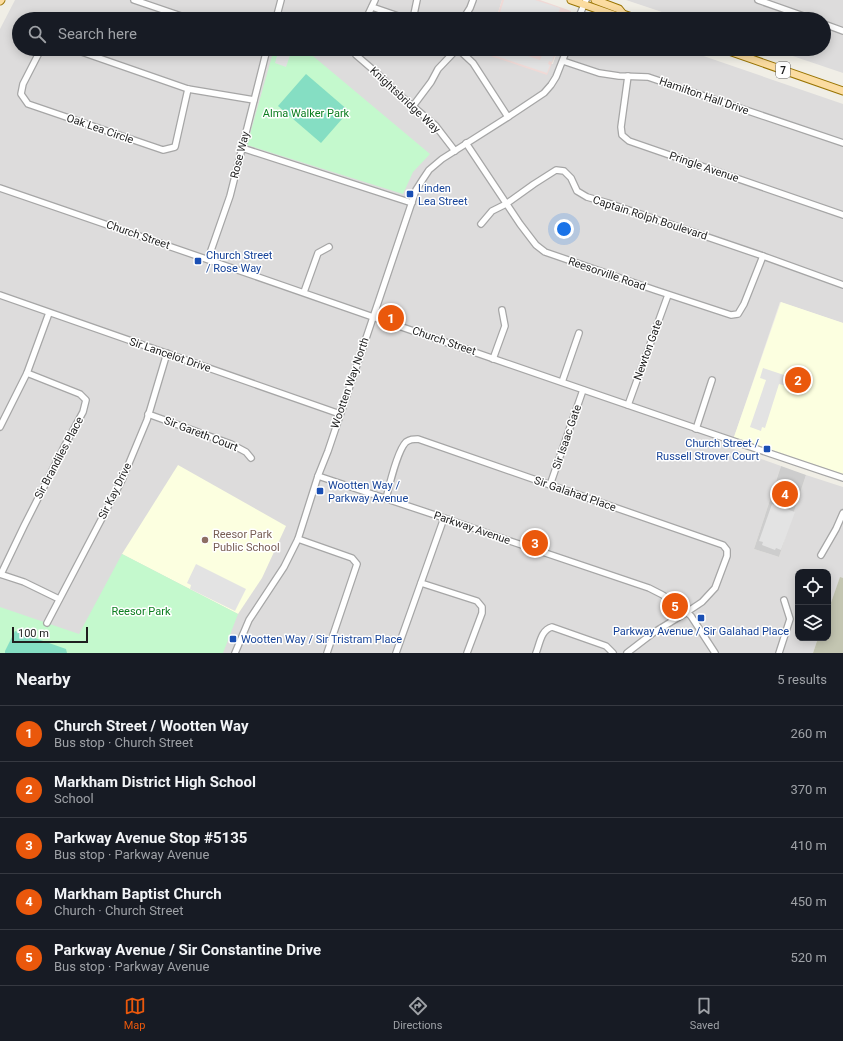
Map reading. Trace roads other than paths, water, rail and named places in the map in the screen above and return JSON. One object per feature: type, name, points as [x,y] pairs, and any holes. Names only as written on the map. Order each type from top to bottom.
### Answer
[{"type":"main road","points":[[571,0],[585,2],[608,12]]},
{"type":"main road","points":[[595,0],[619,9],[621,12]]},
{"type":"main road","name":"7","points":[[743,56],[843,91]]},
{"type":"street","points":[[134,0],[169,12]]},
{"type":"street","points":[[278,12],[281,0]]},
{"type":"street","points":[[369,12],[375,0]]},
{"type":"street","points":[[414,12],[417,0]]},
{"type":"street","points":[[467,12],[474,0]]},
{"type":"street","points":[[758,0],[792,12]]},
{"type":"street","points":[[581,12],[585,2]]},
{"type":"street","points":[[372,6],[388,12]]},
{"type":"street","points":[[831,27],[843,31]]},
{"type":"street","name":"Oak Lea Circle","points":[[37,56],[23,84],[20,94],[28,104],[163,150],[175,147],[188,90]]},
{"type":"street","points":[[92,56],[188,90],[254,100]]},
{"type":"street","name":"Rose Way","points":[[208,259],[230,196],[265,56]]},
{"type":"street","name":"Knightsbridge Way","points":[[356,56],[435,125],[455,150]]},
{"type":"street","points":[[413,106],[431,82],[438,69],[450,56]]},
{"type":"street","points":[[465,56],[473,63],[508,118]]},
{"type":"street","name":"Wootten Way North","points":[[235,653],[248,620],[284,567],[298,539],[318,476],[328,451],[416,190],[430,170],[442,159],[508,118],[544,93],[556,77],[565,56]]},
{"type":"street","name":"Hamilton Hall Drive","points":[[563,61],[599,73],[648,77],[843,143]]},
{"type":"street","name":"Pringle Avenue","points":[[628,76],[621,127],[622,135],[629,140],[843,215]]},
{"type":"street","name":"Reesorville Road","points":[[466,143],[506,204],[536,245],[545,252],[668,295],[731,315],[738,314],[744,304],[763,256]]},
{"type":"street","points":[[242,148],[412,203]]},
{"type":"street","name":"Captain Rolph Boulevard","points":[[481,224],[492,211],[506,204],[534,184],[556,170],[564,171],[571,178],[577,192],[587,197],[763,256],[843,285]]},
{"type":"street","name":"Church Street","points":[[0,188],[696,429],[843,478]]},
{"type":"street","points":[[304,292],[318,253],[328,247]]},
{"type":"street","name":"Newton Gate","points":[[628,405],[668,295]]},
{"type":"street","name":"Sir Lancelot Drive","points":[[0,296],[340,414]]},
{"type":"street","points":[[493,359],[505,326],[502,310]]},
{"type":"street","points":[[0,427],[27,373],[49,313]]},
{"type":"street","points":[[562,382],[579,333]]},
{"type":"street","name":"Sir Kay Drive","points":[[47,623],[122,480],[147,420],[167,353]]},
{"type":"street","name":"Sir Brandiles Place","points":[[1,574],[48,477],[83,412],[86,400],[80,394],[27,373]]},
{"type":"street","points":[[696,429],[712,380]]},
{"type":"street","name":"Sir Isaac Gate","points":[[550,484],[583,390]]},
{"type":"street","name":"Sir Gareth Court","points":[[148,414],[231,444],[246,452],[251,458]]},
{"type":"street","name":"Sir Galahad Place","points":[[386,499],[401,449],[410,439],[418,439],[723,545],[727,550],[727,556],[715,588],[702,602],[687,612]]},
{"type":"street","name":"Parkway Avenue","points":[[318,476],[649,588],[660,593],[692,616],[715,653]]},
{"type":"street","points":[[821,555],[836,529],[843,513]]},
{"type":"street","points":[[396,653],[444,518]]},
{"type":"street","points":[[298,539],[352,558],[357,564],[327,653]]},
{"type":"street","points":[[1,574],[24,582],[59,599]]},
{"type":"street","points":[[421,582],[477,601],[482,607],[482,613],[467,653]]},
{"type":"street","points":[[779,653],[790,618],[784,600]]},
{"type":"street","points":[[628,653],[653,633],[687,612]]},
{"type":"street","points":[[536,653],[544,632],[548,628],[552,627],[606,646],[613,653]]},
{"type":"place","name":"Linden Lea Street","points":[[410,194]]},
{"type":"place","name":"Church Street / Rose Way","points":[[198,261]]},
{"type":"place","name":"Church Street / Wootten Way","points":[[391,318]]},
{"type":"place","name":"Markham District High School","points":[[798,380]]},
{"type":"place","name":"Church Street / Russell Strover Court","points":[[767,449]]},
{"type":"place","name":"Wootten Way / Parkway Avenue","points":[[320,491]]},
{"type":"place","name":"Markham Baptist Church","points":[[785,494]]},
{"type":"place","name":"Reesor Park Public School","points":[[205,540]]},
{"type":"place","name":"Parkway Avenue Stop #5135","points":[[535,543]]},
{"type":"place","name":"Parkway Avenue / Sir Constantine Drive","points":[[675,606]]},
{"type":"place","name":"Parkway Avenue / Sir Galahad Place","points":[[701,618]]},
{"type":"place","name":"Wootten Way / Sir Tristram Place","points":[[233,639]]},
{"type":"park label","name":"Alma Walker Park","points":[[306,113]]},
{"type":"park label","name":"Reesor Park","points":[[141,611]]}]
